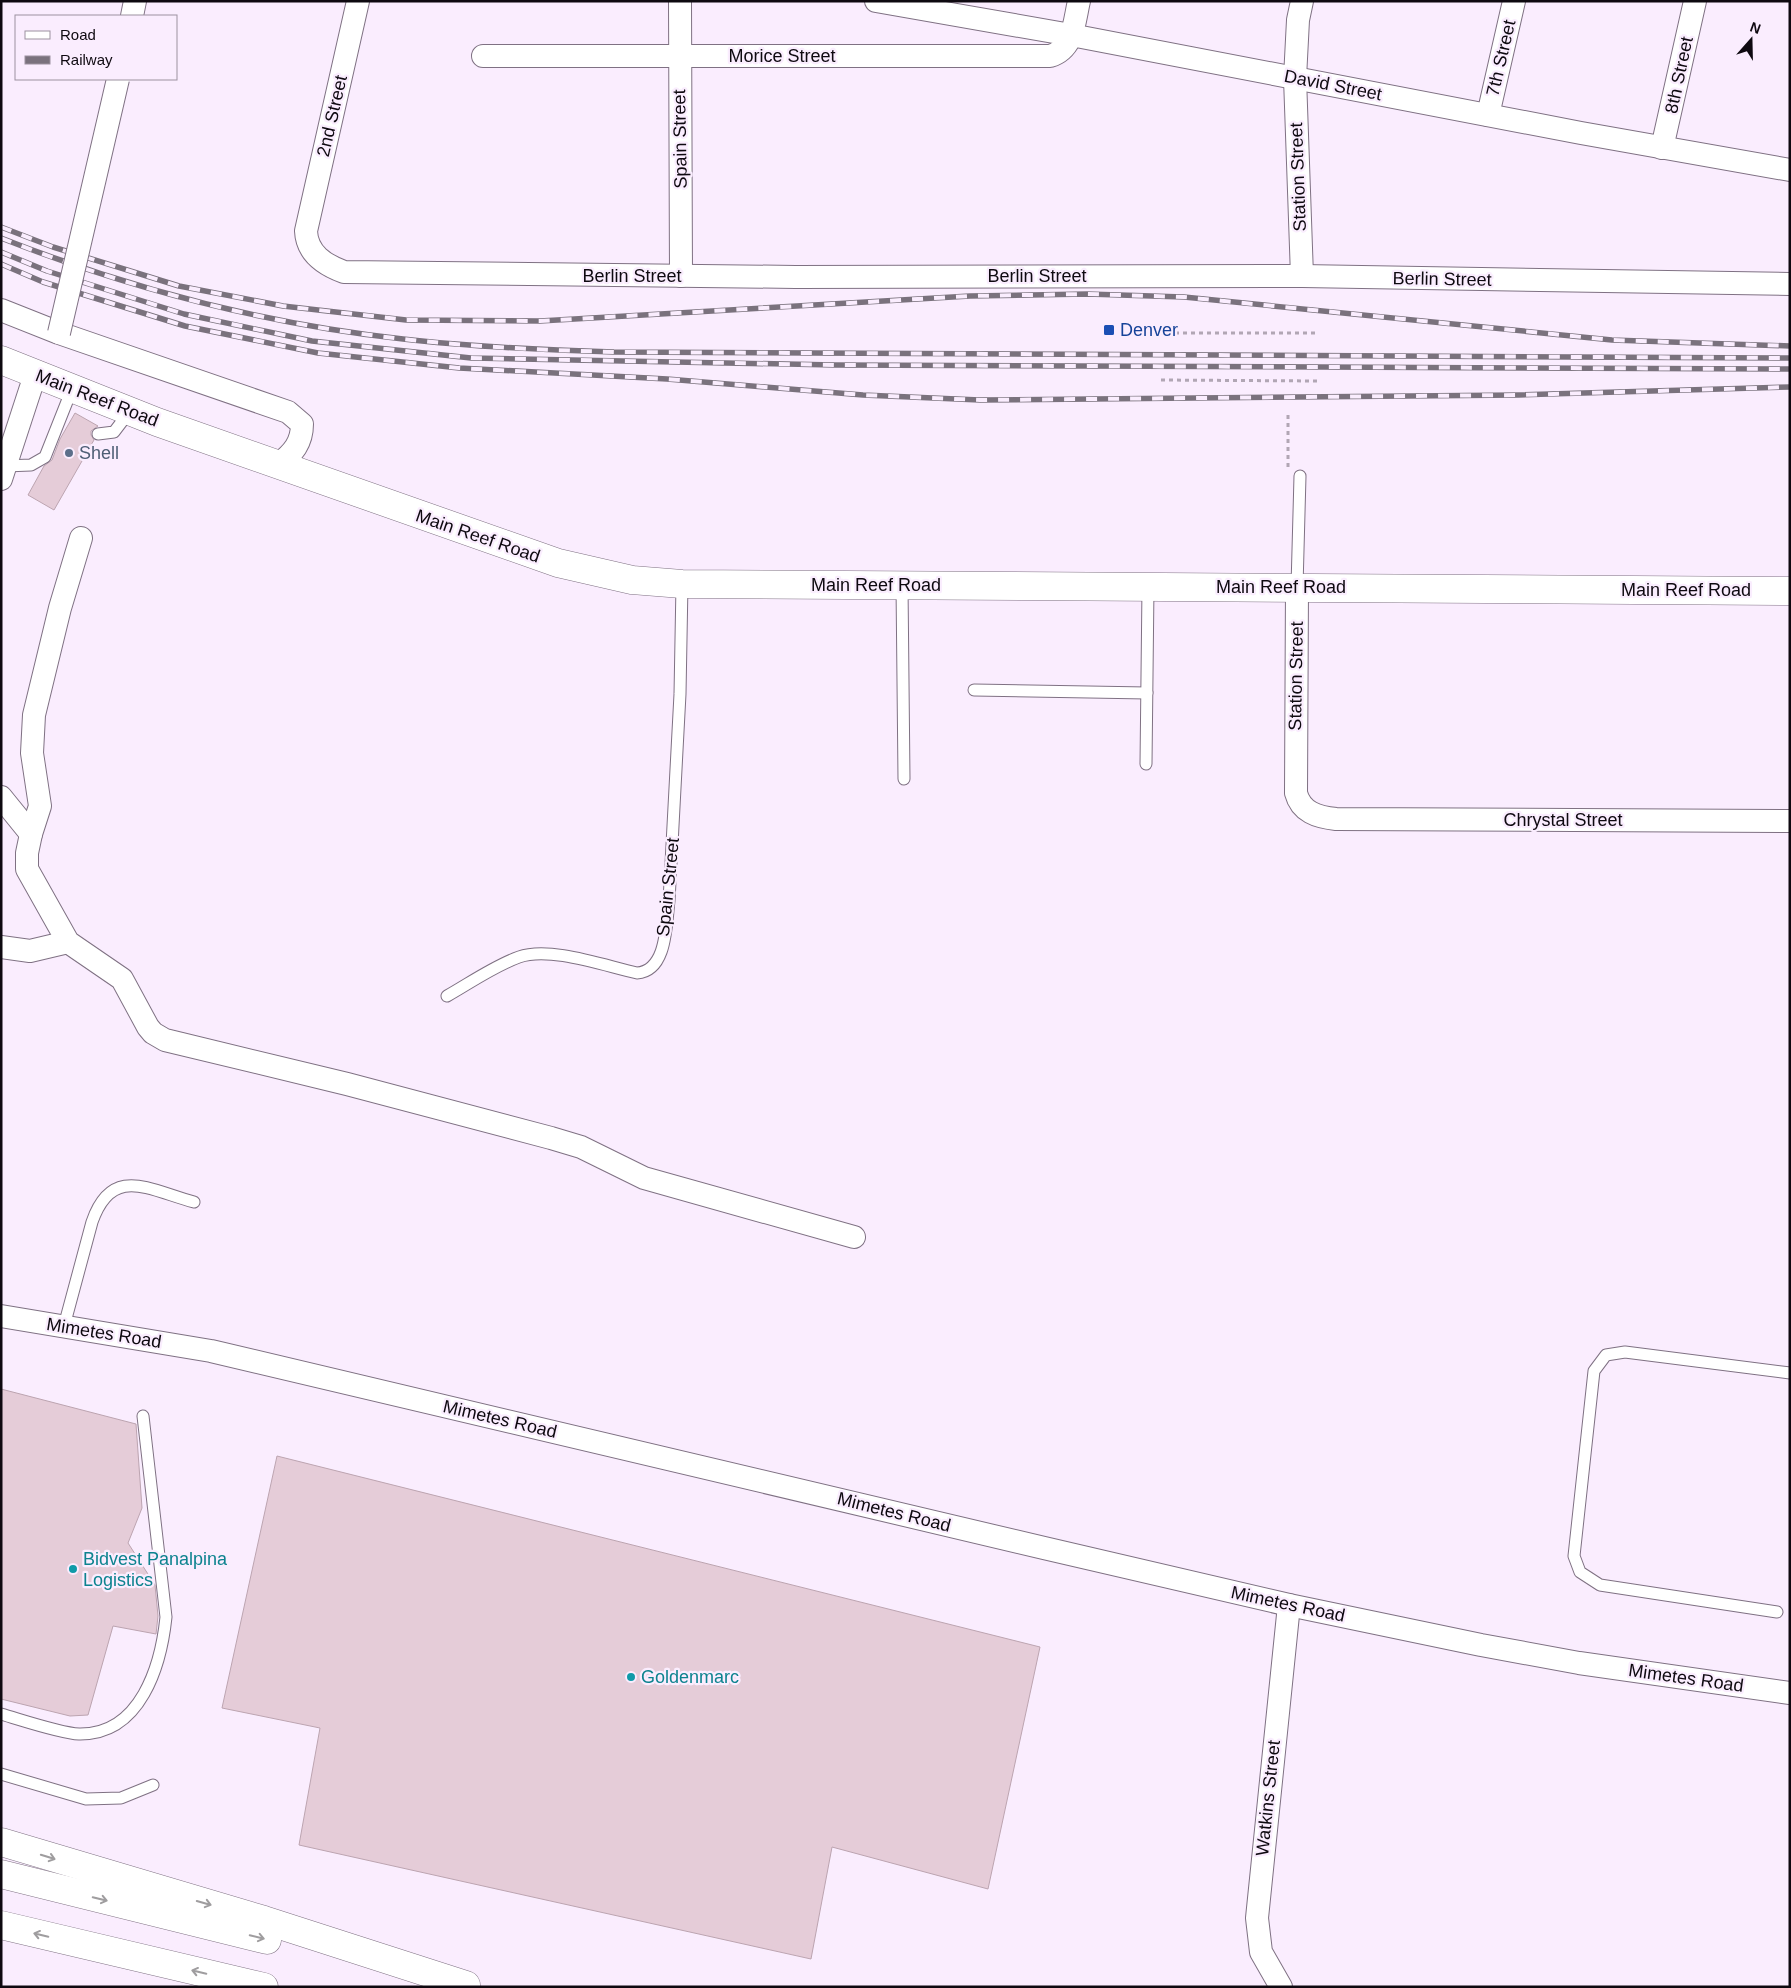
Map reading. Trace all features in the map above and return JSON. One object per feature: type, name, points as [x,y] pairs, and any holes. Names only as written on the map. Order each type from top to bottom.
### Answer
[{"type":"main road","name":"Main Reef Road","points":[[1,360],[130,411],[558,563],[632,580],[682,584],[1790,591]]},
{"type":"main road","points":[[1,1842],[264,1920],[469,1986]]},
{"type":"main road","points":[[1,1874],[319,1952],[469,1986]]},
{"type":"main road","points":[[1,1925],[264,1987]]},
{"type":"street","points":[[132,15],[135,1]]},
{"type":"street","name":"2nd Street","points":[[306,231],[358,1]]},
{"type":"street","name":"Spain Street","points":[[680,1],[681,276]]},
{"type":"street","name":"David Street","points":[[876,1],[976,20],[1071,35],[1662,148],[1790,170]]},
{"type":"street","points":[[1071,35],[1079,1]]},
{"type":"street","name":"Station Street","points":[[1302,1],[1298,20],[1294,78],[1302,276]]},
{"type":"street","name":"7th Street","points":[[1488,115],[1514,1]]},
{"type":"street","name":"8th Street","points":[[1662,148],[1695,1]]},
{"type":"street","points":[[976,20],[976,57]]},
{"type":"street","name":"Morice Street","points":[[483,56],[1050,56],[1065,48],[1071,35]]},
{"type":"street","points":[[59,333],[118,80]]},
{"type":"street","name":"Berlin Street","points":[[306,231],[308,244],[314,254],[332,268],[351,273],[681,276],[1302,276],[1790,284]]},
{"type":"street","points":[[1,310],[59,333],[288,412],[302,424],[302,434],[295,449],[279,464]]},
{"type":"street","points":[[3,472],[35,375]]},
{"type":"street","points":[[81,538],[60,608],[34,715],[32,753],[40,806],[26,853],[27,869],[68,942],[122,979],[148,1027],[165,1040],[347,1084],[551,1138],[581,1147],[644,1178],[854,1237]]},
{"type":"street","name":"Station Street","points":[[1297,587],[1296,794],[1298,803],[1305,810],[1315,815],[1336,818]]},
{"type":"street","points":[[1,797],[31,834]]},
{"type":"street","name":"Chrystal Street","points":[[1336,818],[1790,821]]},
{"type":"street","points":[[1,947],[30,951],[68,942]]},
{"type":"street","name":"Mimetes Road","points":[[1,1316],[211,1352],[1289,1605],[1534,1655],[1790,1693]]},
{"type":"street","name":"Watkins Street","points":[[1281,1987],[1261,1952],[1257,1918],[1289,1605]]},
{"type":"lane","points":[[3,472],[31,465],[42,460],[64,424],[72,389]]},
{"type":"lane","points":[[98,434],[114,432],[130,411]]},
{"type":"lane","name":"Station Street","points":[[1297,587],[1300,476]]},
{"type":"lane","name":"Spain Street","points":[[447,996],[520,957],[534,954],[552,954],[637,974],[649,971],[656,965],[666,928],[671,872],[680,694],[682,584]]},
{"type":"lane","points":[[902,585],[904,779]]},
{"type":"lane","points":[[1146,764],[1148,587]]},
{"type":"lane","points":[[974,690],[1147,694]]},
{"type":"lane","points":[[64,1326],[92,1222],[97,1207],[105,1195],[114,1188],[131,1184],[194,1202]]},
{"type":"lane","points":[[1777,1612],[1600,1585],[1580,1572],[1574,1556],[1594,1371],[1606,1355],[1625,1352],[1790,1373]]},
{"type":"lane","points":[[1,1714],[78,1734],[97,1732],[126,1717],[150,1682],[162,1648],[166,1616],[143,1416]]},
{"type":"lane","points":[[1,1774],[86,1799],[121,1798],[153,1785]]},
{"type":"path","points":[[1159,333],[1317,333]]},
{"type":"path","points":[[1161,380],[1318,381]]},
{"type":"path","points":[[1288,415],[1286,468],[1300,476]]},
{"type":"building","name":"Shell","points":[[75,413],[98,426],[91,431],[94,440],[54,510],[28,495],[44,466],[52,460],[60,439]]},
{"type":"building","name":"Bidvest Panalpina Logistics","points":[[1,1389],[136,1424],[142,1508],[128,1543],[155,1585],[158,1616],[156,1634],[113,1626],[88,1715],[70,1716],[1,1699]]},
{"type":"building","name":"Goldenmarc","points":[[277,1456],[1040,1647],[988,1889],[832,1847],[811,1959],[299,1845],[320,1728],[222,1708]]},
{"type":"railway","points":[[1,227],[53,247],[179,286],[283,306],[406,320],[540,321],[970,296],[1087,294],[1184,297],[1612,340],[1790,346]]},
{"type":"railway","points":[[1,238],[99,273],[199,302],[249,314],[351,332],[429,342],[482,346],[614,352],[1790,358]]},
{"type":"railway","points":[[1,252],[47,271],[184,314],[312,341],[471,358],[835,365],[1790,369]]},
{"type":"railway","points":[[1,264],[43,282],[185,326],[318,353],[459,368],[667,379],[863,395],[980,400],[1519,395],[1790,387]]},
{"type":"place","name":"Denver","points":[[1109,330]]},
{"type":"place","name":"Shell","points":[[69,453]]},
{"type":"place","name":"Bidvest Panalpina Logistics","points":[[73,1569]]},
{"type":"place","name":"Goldenmarc","points":[[631,1677]]}]
